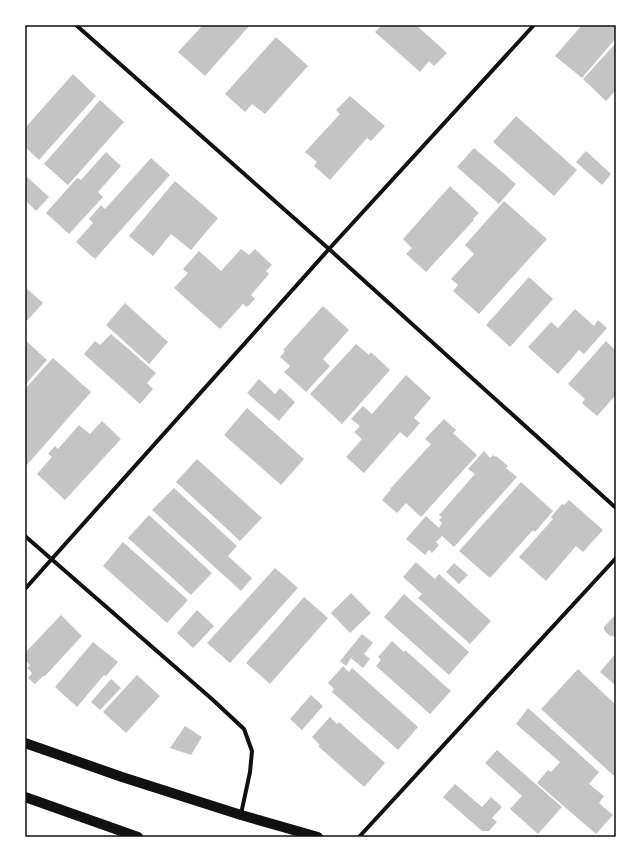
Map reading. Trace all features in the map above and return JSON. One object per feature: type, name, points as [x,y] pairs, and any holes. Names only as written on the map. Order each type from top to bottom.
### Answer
[{"type":"main road","points":[[25,743],[122,777],[241,815],[318,837]]},
{"type":"main road","points":[[25,797],[138,837]]},
{"type":"street","points":[[76,25],[329,249],[616,508]]},
{"type":"street","points":[[25,589],[329,249],[534,25]]},
{"type":"street","points":[[25,536],[213,700],[244,729],[252,751],[250,772],[241,815]]},
{"type":"street","points":[[360,837],[616,558]]},
{"type":"building","points":[[203,25],[250,25],[205,76],[178,52]]},
{"type":"building","points":[[382,25],[416,25],[447,53],[434,66],[429,61],[420,72],[375,32]]},
{"type":"building","points":[[582,25],[616,25],[616,38],[582,78],[555,56]]},
{"type":"building","points":[[276,37],[308,66],[265,114],[252,104],[245,112],[225,94]]},
{"type":"building","points":[[616,43],[616,90],[606,101],[583,79]]},
{"type":"building","points":[[73,74],[96,96],[39,160],[25,147],[25,128]]},
{"type":"building","points":[[350,96],[385,126],[371,141],[367,138],[330,180],[314,166],[317,162],[305,152],[340,114],[336,110]]},
{"type":"building","points":[[100,100],[124,122],[68,185],[44,164]]},
{"type":"building","points":[[516,116],[577,170],[554,196],[493,142]]},
{"type":"building","points":[[474,148],[516,184],[499,204],[457,167]]},
{"type":"building","points":[[586,151],[611,174],[602,185],[576,162]]},
{"type":"building","points":[[106,152],[121,166],[98,192],[103,197],[69,234],[46,213],[77,178],[81,180]]},
{"type":"building","points":[[151,158],[170,175],[95,259],[76,242],[93,223],[89,219],[101,205],[105,209]]},
{"type":"building","points":[[25,175],[49,197],[36,211],[25,200]]},
{"type":"building","points":[[175,181],[218,218],[191,250],[171,234],[153,256],[129,236]]},
{"type":"building","points":[[450,186],[479,213],[426,272],[406,254],[412,248],[403,239]]},
{"type":"building","points":[[504,201],[547,239],[479,314],[453,291],[458,285],[451,279],[474,254],[465,245]]},
{"type":"building","points":[[241,249],[249,255],[255,249],[272,265],[266,271],[269,274],[251,295],[255,299],[247,307],[243,304],[220,329],[174,288],[188,273],[183,269],[199,251],[221,271]]},
{"type":"building","points":[[529,277],[553,299],[510,347],[486,325]]},
{"type":"building","points":[[25,287],[43,303],[25,323]]},
{"type":"building","points":[[125,303],[168,342],[149,364],[106,325]]},
{"type":"building","points":[[323,306],[349,330],[323,359],[330,366],[306,392],[284,372],[290,366],[280,357],[285,351],[283,350]]},
{"type":"building","points":[[575,309],[594,326],[598,320],[607,328],[584,354],[579,350],[558,374],[528,347],[551,322],[558,328]]},
{"type":"building","points":[[111,334],[156,373],[147,383],[153,389],[140,404],[84,354],[95,341],[100,345]]},
{"type":"building","points":[[25,340],[47,360],[25,385]]},
{"type":"building","points":[[606,341],[616,351],[616,395],[597,416],[582,403],[585,399],[568,384]]},
{"type":"building","points":[[356,344],[369,355],[371,352],[390,370],[342,424],[310,394]]},
{"type":"building","points":[[53,358],[91,392],[26,466],[25,389]]},
{"type":"building","points":[[406,375],[431,398],[414,418],[420,423],[407,438],[400,432],[364,473],[346,457],[362,439],[354,432],[360,426],[351,419],[363,406],[372,414]]},
{"type":"building","points":[[259,379],[275,394],[280,388],[295,402],[279,421],[247,393]]},
{"type":"building","points":[[247,408],[304,459],[281,485],[224,435]]},
{"type":"building","points":[[444,419],[456,430],[453,433],[477,455],[421,517],[406,503],[397,513],[382,500],[390,489],[431,444],[425,439]]},
{"type":"building","points":[[102,421],[121,439],[65,500],[37,474],[52,457],[48,454],[55,446],[58,449],[79,425],[90,434]]},
{"type":"building","points":[[484,451],[490,458],[493,455],[495,457],[496,456],[508,466],[506,468],[517,477],[454,547],[442,536],[436,542],[439,545],[432,553],[429,550],[425,555],[406,539],[426,516],[439,528],[442,523],[439,520],[442,517],[439,515],[475,474],[468,469]]},
{"type":"building","points":[[197,459],[262,518],[240,541],[176,482]]},
{"type":"building","points":[[521,482],[553,511],[535,532],[533,530],[490,578],[459,551]]},
{"type":"building","points":[[174,488],[237,546],[228,556],[252,578],[241,591],[152,510]]},
{"type":"building","points":[[569,500],[603,530],[583,552],[576,546],[546,581],[519,557],[553,519],[551,517],[562,504],[564,505]]},
{"type":"building","points":[[149,515],[212,573],[191,595],[128,538]]},
{"type":"building","points":[[123,542],[188,600],[167,623],[103,566]]},
{"type":"building","points":[[416,562],[435,579],[439,574],[491,621],[470,644],[418,598],[422,594],[403,577]]},
{"type":"building","points":[[454,563],[468,575],[459,584],[446,572]]},
{"type":"building","points":[[275,568],[298,588],[230,663],[207,643]]},
{"type":"building","points":[[351,593],[371,613],[350,633],[331,613]]},
{"type":"building","points":[[404,594],[469,652],[449,675],[384,617]]},
{"type":"building","points":[[304,597],[328,618],[270,684],[246,663]]},
{"type":"building","points":[[197,610],[214,626],[193,648],[177,633]]},
{"type":"building","points":[[61,615],[82,636],[45,676],[43,676],[35,684],[28,678],[32,673],[27,668],[30,665],[25,660],[25,653]]},
{"type":"building","points":[[614,616],[616,616],[616,639],[612,635],[611,637],[604,630],[604,627]]},
{"type":"building","points":[[362,634],[373,643],[364,654],[370,659],[363,668],[351,658],[346,666],[340,661]]},
{"type":"building","points":[[392,641],[404,652],[405,650],[451,691],[430,714],[376,666],[381,660],[378,657]]},
{"type":"building","points":[[93,642],[118,662],[106,676],[104,675],[77,707],[55,687]]},
{"type":"building","points":[[616,653],[616,686],[600,672]]},
{"type":"building","points":[[343,666],[349,672],[352,668],[418,727],[398,750],[332,692],[334,689],[328,683]]},
{"type":"building","points":[[578,669],[616,705],[616,774],[614,776],[541,709]]},
{"type":"building","points":[[137,675],[160,696],[126,733],[103,712]]},
{"type":"building","points":[[111,679],[121,688],[100,710],[91,702]]},
{"type":"building","points":[[311,695],[323,706],[302,730],[290,719]]},
{"type":"building","points":[[528,708],[599,772],[589,784],[604,796],[599,803],[613,815],[596,834],[537,783],[548,770],[551,772],[560,762],[516,724]]},
{"type":"building","points":[[330,717],[337,724],[339,722],[385,763],[364,787],[318,746],[320,745],[312,737]]},
{"type":"building","points":[[185,726],[202,737],[191,755],[170,748]]},
{"type":"building","points":[[497,750],[562,807],[538,834],[510,809],[522,796],[485,763]]},
{"type":"building","points":[[455,784],[482,807],[491,797],[502,807],[492,818],[497,822],[489,831],[482,831],[443,797]]}]
